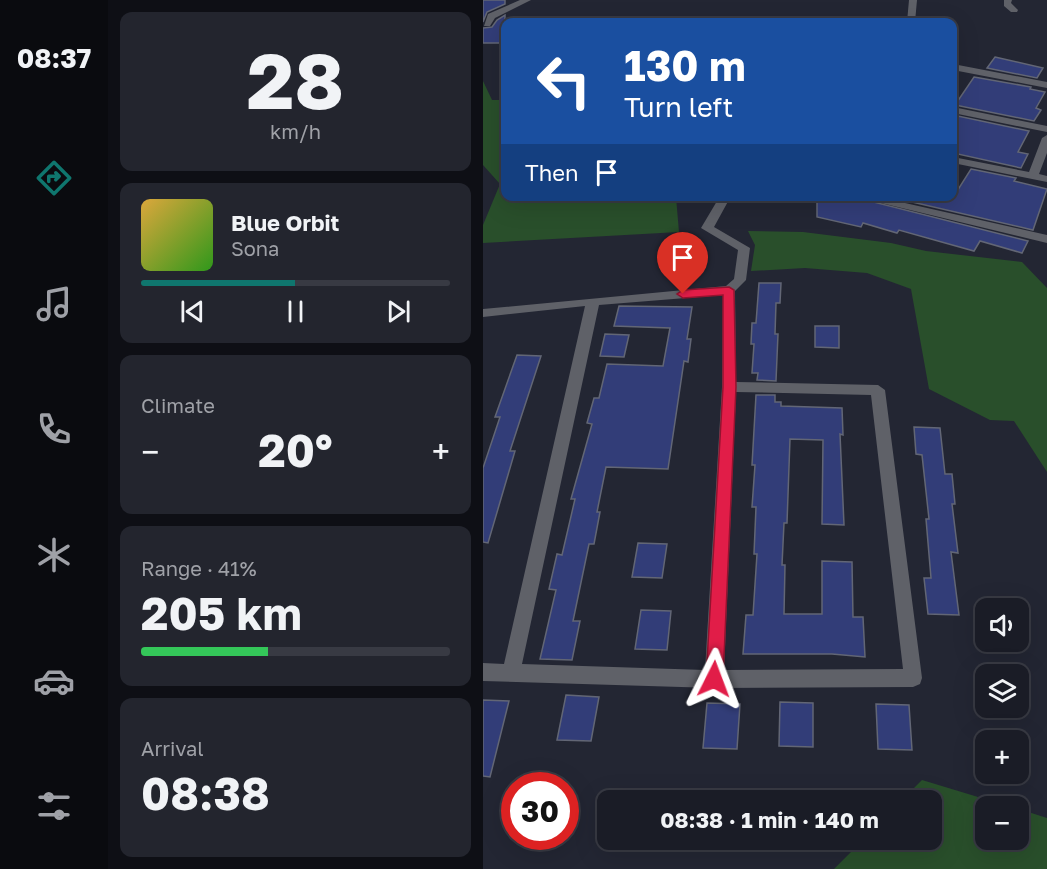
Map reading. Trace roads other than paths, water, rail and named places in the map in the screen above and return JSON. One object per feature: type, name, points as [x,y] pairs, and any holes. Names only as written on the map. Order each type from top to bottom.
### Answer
[{"type":"street","points":[[487,24],[491,16],[527,0]]},
{"type":"street","points":[[911,18],[913,0]]},
{"type":"street","points":[[1008,0],[1007,4],[1014,10]]},
{"type":"street","points":[[957,68],[1047,85]]},
{"type":"street","points":[[957,111],[1047,129]]},
{"type":"street","points":[[1033,176],[1047,138]]},
{"type":"street","points":[[957,161],[1047,179]]},
{"type":"street","points":[[483,313],[729,290],[740,280],[744,248],[707,228],[723,201]]},
{"type":"street","points":[[879,201],[1047,239]]},
{"type":"street","points":[[714,679],[729,387],[729,290]]},
{"type":"street","points":[[511,673],[593,301]]},
{"type":"street","points":[[483,672],[714,679],[913,678],[878,390],[729,387]]}]
